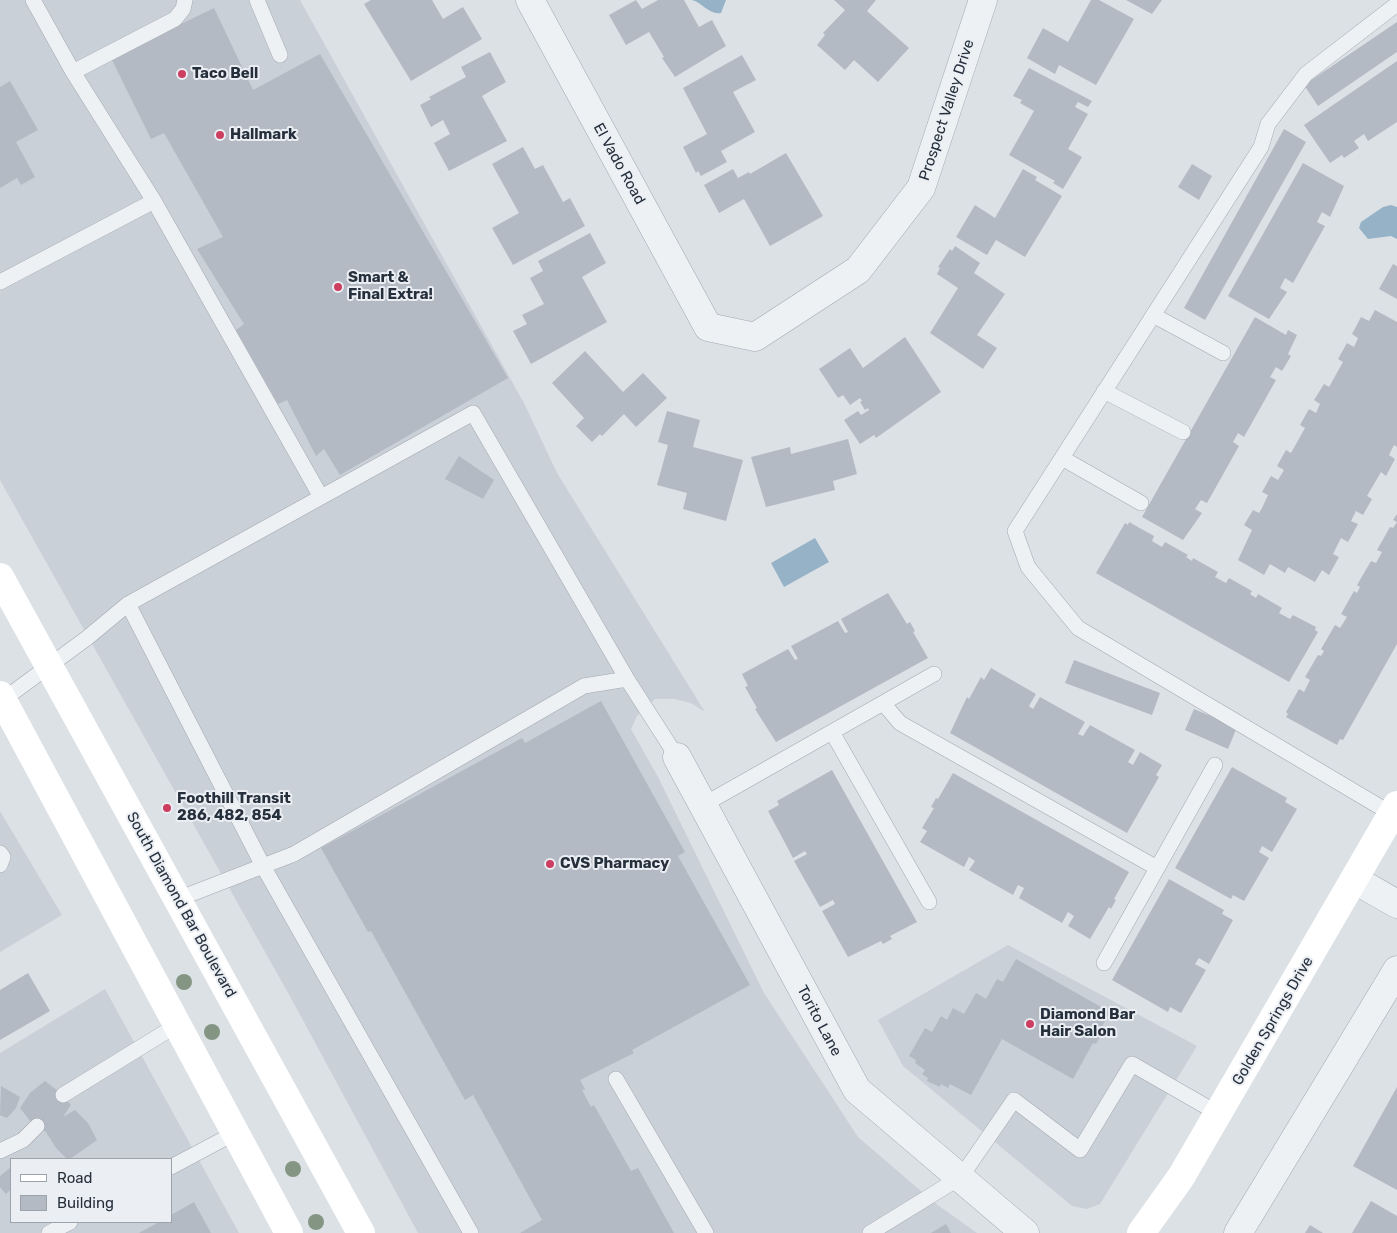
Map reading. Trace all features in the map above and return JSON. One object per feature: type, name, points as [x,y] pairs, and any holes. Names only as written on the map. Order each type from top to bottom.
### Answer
[{"type":"main road","name":"South Diamond Bar Boulevard","points":[[0,577],[361,1233]]},
{"type":"main road","points":[[1,699],[288,1233]]},
{"type":"main road","name":"Golden Springs Drive","points":[[1142,1233],[1181,1178],[1395,809]]},
{"type":"street","name":"El Vado Road","points":[[530,0],[708,327]]},
{"type":"street","name":"Prospect Valley Drive","points":[[708,327],[755,337],[858,270],[921,188],[983,0]]},
{"type":"street","name":"Torito Lane","points":[[676,757],[857,1090],[1025,1233]]},
{"type":"street","points":[[1355,880],[1397,904]]},
{"type":"street","points":[[1238,1233],[1397,970]]},
{"type":"lane","points":[[33,0],[73,72],[154,201],[321,497]]},
{"type":"lane","points":[[73,72],[170,22],[183,10],[185,0]]},
{"type":"lane","points":[[257,0],[280,55]]},
{"type":"lane","points":[[1395,809],[1078,628],[1028,566],[1015,531],[1261,147],[1268,124],[1306,74],[1397,4]]},
{"type":"lane","points":[[0,282],[154,201]]},
{"type":"lane","points":[[1153,315],[1222,353]]},
{"type":"lane","points":[[1104,391],[1183,432]]},
{"type":"lane","points":[[1,699],[50,666],[128,604],[473,413],[627,679],[676,757]]},
{"type":"lane","points":[[1062,458],[1141,503]]},
{"type":"lane","points":[[128,604],[263,866],[471,1233]]},
{"type":"lane","points":[[703,805],[934,674]]},
{"type":"lane","points":[[178,899],[294,854],[584,686],[627,679]]},
{"type":"lane","points":[[883,703],[900,723],[1157,868]]},
{"type":"lane","points":[[832,732],[929,902]]},
{"type":"lane","points":[[1104,963],[1215,765]]},
{"type":"lane","points":[[0,852],[3,857],[0,865]]},
{"type":"lane","points":[[63,1095],[177,1025]]},
{"type":"lane","points":[[870,1233],[961,1177],[1014,1100],[1080,1150],[1132,1064],[1219,1114]]},
{"type":"lane","points":[[616,1079],[706,1233]]},
{"type":"lane","points":[[0,1151],[23,1140],[37,1126]]},
{"type":"lane","points":[[172,1166],[235,1133]]},
{"type":"lane","points":[[49,1233],[68,1223]]},
{"type":"shaded area","points":[[0,0],[300,0],[525,405],[557,473],[705,712],[691,703],[674,699],[655,699],[637,716],[631,729],[658,777],[764,993],[858,1137],[935,1203],[977,1233],[418,1233],[292,1000],[0,480]]},
{"type":"shaded area","points":[[0,811],[62,915],[0,952]]},
{"type":"shaded area","points":[[1008,945],[1197,1046],[1100,1204],[1087,1209],[1072,1206],[903,1066],[878,1020]]},
{"type":"shaded area","points":[[105,989],[239,1233],[0,1233],[0,1053]]},
{"type":"water","points":[[692,0],[726,0],[721,13],[717,13],[709,11]]},
{"type":"water","points":[[1391,205],[1397,207],[1397,239],[1391,236],[1368,239],[1359,228],[1361,222],[1383,207]]},
{"type":"water","points":[[815,538],[829,562],[784,587],[771,563]]},
{"type":"building","points":[[371,0],[432,0],[443,19],[463,7],[482,39],[411,81],[364,4]]},
{"type":"building","points":[[636,0],[642,9],[658,0],[684,0],[699,27],[712,20],[726,46],[675,77],[662,58],[664,57],[649,32],[626,45],[609,15]]},
{"type":"building","points":[[834,0],[876,0],[867,11],[909,48],[878,82],[854,60],[845,70],[817,45],[825,35],[823,33],[845,10]]},
{"type":"building","points":[[1091,0],[1099,0],[1134,19],[1096,85],[1059,65],[1055,74],[1027,58],[1043,28],[1068,42]]},
{"type":"building","points":[[1126,0],[1162,0],[1152,14]]},
{"type":"building","name":"Smart & Final Extra!","points":[[214,8],[253,90],[320,54],[508,378],[340,475],[324,449],[316,456],[287,400],[278,404],[236,330],[244,324],[197,249],[223,237],[164,133],[151,139],[111,58]]},
{"type":"building","points":[[1397,22],[1397,52],[1318,106],[1304,85]]},
{"type":"building","points":[[490,52],[506,82],[482,96],[507,141],[449,171],[434,143],[450,134],[443,120],[431,127],[420,105],[431,99],[429,97],[466,77],[461,67]]},
{"type":"building","points":[[742,55],[756,80],[733,92],[755,132],[721,151],[727,162],[701,176],[698,171],[696,173],[683,147],[707,134],[683,88]]},
{"type":"building","points":[[1397,61],[1397,122],[1368,141],[1364,134],[1354,141],[1359,148],[1344,158],[1342,155],[1330,163],[1304,125]]},
{"type":"building","points":[[1029,68],[1092,101],[1088,107],[1078,102],[1075,107],[1088,114],[1068,149],[1082,157],[1063,189],[1053,183],[1055,181],[1009,155],[1034,111],[1020,103],[1022,100],[1013,96]]},
{"type":"building","points":[[10,81],[38,130],[16,142],[35,177],[21,185],[17,178],[0,188],[0,87]]},
{"type":"building","points":[[1284,129],[1306,142],[1205,320],[1184,308]]},
{"type":"building","points":[[523,147],[535,169],[543,165],[563,202],[570,198],[585,226],[513,265],[492,228],[519,213],[492,164]]},
{"type":"building","points":[[786,153],[823,216],[770,246],[744,199],[719,213],[704,185],[733,169],[738,178],[749,172],[750,174]]},
{"type":"building","points":[[1303,163],[1344,186],[1330,217],[1322,212],[1317,222],[1325,226],[1293,283],[1285,278],[1280,288],[1287,292],[1269,319],[1228,296]]},
{"type":"building","points":[[1192,164],[1212,176],[1199,200],[1178,187]]},
{"type":"building","points":[[1023,169],[1037,177],[1035,180],[1062,196],[1025,257],[996,240],[987,255],[956,237],[975,205],[995,218]]},
{"type":"building","points":[[590,233],[606,263],[582,277],[607,322],[531,364],[513,331],[527,324],[522,315],[544,304],[530,278],[543,271],[538,261]]},
{"type":"building","points":[[955,246],[980,263],[974,273],[1005,294],[977,335],[997,348],[983,369],[930,333],[958,288],[937,274],[940,268],[938,267],[950,249],[952,251]]},
{"type":"building","points":[[1393,264],[1397,266],[1397,299],[1379,289]]},
{"type":"building","points":[[1375,310],[1397,322],[1397,447],[1394,445],[1389,455],[1395,459],[1386,476],[1381,472],[1367,496],[1372,499],[1363,515],[1356,511],[1351,521],[1358,524],[1348,542],[1341,538],[1333,554],[1339,557],[1329,575],[1322,570],[1315,582],[1288,567],[1285,573],[1270,564],[1264,575],[1238,560],[1252,530],[1244,525],[1253,510],[1259,513],[1262,508],[1268,495],[1262,492],[1271,476],[1278,480],[1284,470],[1277,466],[1286,450],[1291,453],[1305,428],[1300,425],[1309,409],[1316,413],[1320,404],[1314,400],[1324,384],[1329,387],[1343,362],[1338,359],[1347,343],[1354,347],[1358,338],[1352,334],[1361,317],[1369,321]]},
{"type":"building","points":[[1255,317],[1286,335],[1288,330],[1297,335],[1288,354],[1291,356],[1282,371],[1276,367],[1270,377],[1276,380],[1244,437],[1238,433],[1233,442],[1239,446],[1207,503],[1201,500],[1195,509],[1202,513],[1183,540],[1142,517]]},
{"type":"building","points":[[905,337],[941,392],[876,438],[874,435],[860,444],[844,420],[858,411],[861,415],[869,410],[868,408],[865,410],[860,402],[862,401],[860,398],[850,405],[843,395],[838,398],[819,369],[850,348],[863,368]]},
{"type":"building","points":[[585,351],[623,392],[643,373],[667,398],[636,427],[624,414],[602,436],[600,434],[592,442],[576,426],[584,418],[552,383]]},
{"type":"building","points":[[667,411],[700,420],[693,447],[743,460],[726,521],[683,509],[687,493],[657,485],[668,445],[658,442]]},
{"type":"building","points":[[848,439],[857,474],[833,481],[835,490],[766,507],[751,457],[790,447],[791,454]]},
{"type":"building","points":[[459,456],[494,480],[483,499],[445,479]]},
{"type":"building","points":[[1397,514],[1397,522],[1393,520]]},
{"type":"building","points":[[1129,522],[1154,536],[1152,541],[1162,547],[1165,542],[1188,555],[1186,557],[1192,561],[1193,558],[1218,572],[1215,577],[1226,583],[1229,578],[1252,591],[1250,594],[1256,598],[1258,594],[1282,608],[1279,613],[1290,619],[1293,615],[1316,627],[1315,630],[1318,632],[1289,682],[1096,573],[1125,523],[1128,525]]},
{"type":"building","points":[[1397,522],[1397,644],[1343,740],[1340,739],[1337,745],[1286,717],[1288,714],[1286,712],[1299,689],[1304,692],[1310,680],[1305,677],[1318,655],[1321,656],[1324,651],[1321,649],[1335,625],[1340,628],[1347,617],[1341,614],[1354,591],[1357,593],[1360,587],[1357,585],[1371,561],[1376,563],[1382,552],[1377,550],[1390,527],[1393,528]]},
{"type":"building","points":[[888,593],[907,624],[910,622],[915,631],[913,632],[928,658],[776,742],[755,709],[757,708],[745,687],[748,686],[742,674],[788,649],[795,660],[798,659],[791,646],[838,621],[845,633],[848,632],[841,619]]},
{"type":"building","points":[[1074,660],[1160,693],[1152,715],[1065,683]]},
{"type":"building","points":[[991,668],[1036,694],[1029,706],[1033,709],[1040,697],[1085,722],[1078,734],[1083,736],[1090,725],[1135,750],[1128,762],[1133,765],[1140,752],[1162,765],[1156,775],[1159,777],[1127,833],[950,733],[967,697],[969,699],[981,677],[984,680]]},
{"type":"building","points":[[601,701],[685,852],[678,856],[750,985],[632,1050],[634,1053],[580,1080],[585,1089],[582,1090],[591,1107],[594,1105],[631,1171],[638,1168],[674,1233],[520,1233],[542,1220],[473,1095],[465,1100],[371,931],[368,932],[321,848],[522,738],[525,743]]},
{"type":"building","points":[[1194,709],[1237,727],[1228,749],[1185,730]]},
{"type":"building","points":[[1232,767],[1287,798],[1285,802],[1297,809],[1272,852],[1262,846],[1259,852],[1269,858],[1244,901],[1233,895],[1231,899],[1175,868]]},
{"type":"building","points":[[832,770],[917,922],[890,936],[892,939],[883,944],[881,941],[848,957],[822,911],[835,904],[833,900],[820,907],[794,861],[807,854],[805,851],[793,858],[768,811],[779,805],[777,801]]},
{"type":"building","points":[[953,773],[1129,872],[1114,899],[1116,900],[1111,909],[1109,907],[1090,939],[1068,926],[1074,916],[1068,912],[1062,923],[1019,898],[1024,888],[1018,885],[1013,895],[969,870],[975,861],[969,857],[964,867],[920,842],[927,831],[922,828],[934,808],[931,807],[936,798],[938,799]]},
{"type":"building","points":[[1169,879],[1224,910],[1222,914],[1233,920],[1209,964],[1199,958],[1195,964],[1206,970],[1181,1013],[1170,1007],[1168,1012],[1112,980]]},
{"type":"building","points":[[1016,959],[1110,1012],[1100,1030],[1103,1031],[1096,1044],[1093,1043],[1073,1079],[1002,1039],[971,1095],[950,1084],[948,1088],[941,1084],[940,1087],[927,1081],[928,1078],[922,1074],[925,1070],[915,1063],[916,1060],[909,1056],[925,1028],[932,1032],[941,1016],[947,1020],[953,1008],[964,1014],[976,993],[986,999],[997,979],[1003,982]]},
{"type":"building","points":[[28,973],[50,1011],[0,1040],[0,990]]},
{"type":"building","points":[[45,1081],[71,1105],[63,1117],[75,1110],[88,1123],[97,1140],[71,1158],[66,1158],[56,1148],[46,1132],[31,1122],[20,1108],[30,1093]]},
{"type":"building","points":[[1,1086],[20,1097],[16,1108],[7,1118],[0,1115]]},
{"type":"building","points":[[1397,1087],[1397,1190],[1353,1166]]},
{"type":"building","points":[[10,1168],[10,1190],[6,1194],[0,1187],[0,1176]]},
{"type":"building","points":[[1371,1201],[1397,1216],[1397,1233],[1352,1233]]},
{"type":"building","points":[[194,1202],[211,1233],[139,1233],[157,1223],[172,1223],[172,1214]]},
{"type":"building","points":[[946,1224],[951,1233],[931,1233]]},
{"type":"building","points":[[1310,1225],[1323,1233],[1305,1233]]},
{"type":"place","name":"Taco Bell","points":[[182,74]]},
{"type":"place","name":"Hallmark","points":[[220,135]]},
{"type":"place","name":"Smart & Final Extra!","points":[[338,287]]},
{"type":"place","name":"Foothill Transit 286, 482, 854","points":[[167,808]]},
{"type":"place","name":"CVS Pharmacy","points":[[550,864]]},
{"type":"place","name":"Diamond Bar Hair Salon","points":[[1030,1024]]}]
